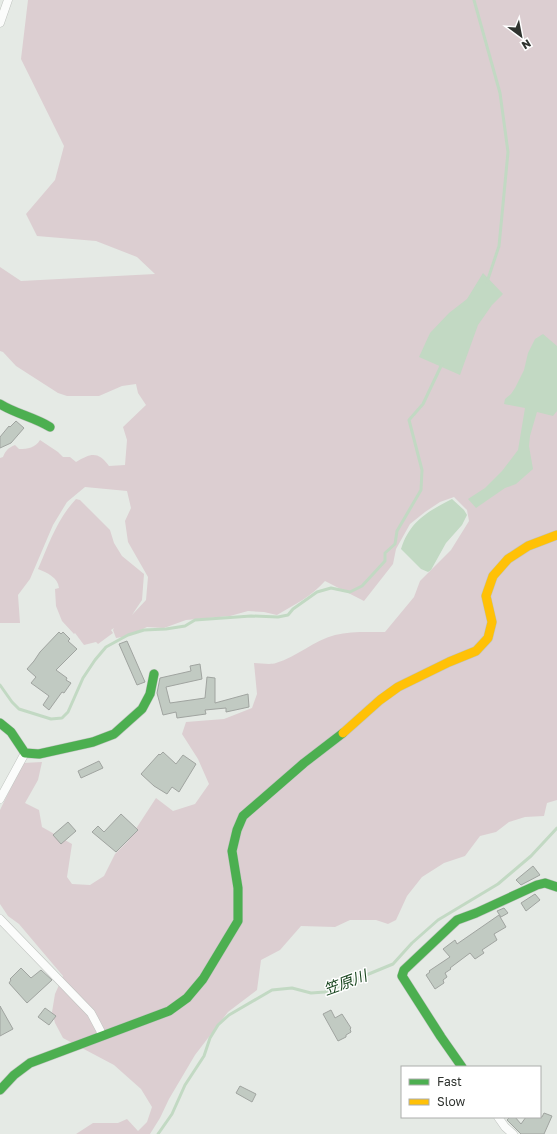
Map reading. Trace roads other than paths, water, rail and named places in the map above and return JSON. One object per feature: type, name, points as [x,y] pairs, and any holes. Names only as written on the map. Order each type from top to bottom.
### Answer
[{"type":"street","points":[[0,23],[8,0]]},
{"type":"street","points":[[0,404],[6,409],[41,421],[50,427]]},
{"type":"street","points":[[0,1090],[12,1075],[26,1066],[169,1011],[186,998],[203,979],[238,921],[238,888],[232,852],[237,830],[243,816],[304,763],[334,741],[380,700],[398,688],[449,662],[476,652],[488,638],[492,622],[486,596],[494,576],[508,559],[528,546],[557,535]]},
{"type":"street","points":[[0,724],[10,732],[25,753],[45,753],[93,742],[114,734],[142,710],[150,694],[154,674]]},
{"type":"street","points":[[0,799],[25,753]]},
{"type":"street","points":[[461,1066],[441,1038],[402,976],[404,970],[457,920],[476,913],[537,885],[545,883],[557,887]]},
{"type":"street","points":[[0,919],[91,1013],[102,1036]]},
{"type":"street","points":[[499,1118],[505,1127],[513,1134]]},
{"type":"waterway","points":[[474,0],[500,93],[508,152],[499,246],[487,282]]},
{"type":"waterway","points":[[0,685],[19,709],[51,719],[62,718],[68,712],[83,678],[95,660],[106,647],[128,635],[144,630],[185,626],[195,620],[251,616],[278,617],[288,615],[293,609],[317,592],[331,588],[350,592],[362,586],[385,561],[385,553],[395,544],[397,531],[421,490],[422,470],[409,420],[423,404],[442,364]]},
{"type":"waterway","name":"笠原川","points":[[158,1134],[172,1114],[185,1085],[204,1056],[210,1038],[218,1025],[229,1015],[272,990],[292,988],[311,993],[325,992],[393,964],[412,943],[438,920],[498,884],[531,856],[557,828]]}]
